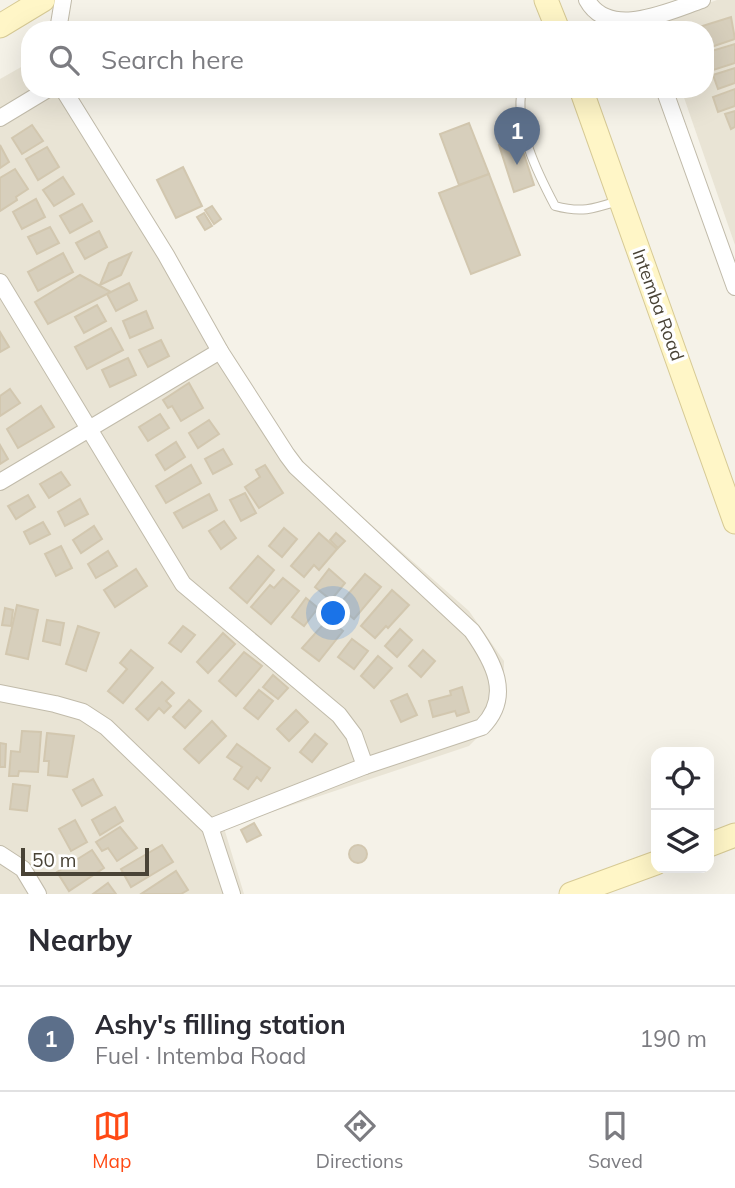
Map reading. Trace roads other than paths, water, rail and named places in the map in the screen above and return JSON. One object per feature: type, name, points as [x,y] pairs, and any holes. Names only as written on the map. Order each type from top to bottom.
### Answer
[{"type":"street","points":[[0,26],[43,0]]},
{"type":"street","points":[[60,21],[63,0]]},
{"type":"street","points":[[546,0],[554,21]]},
{"type":"street","points":[[587,0],[593,11],[603,17],[622,21]]},
{"type":"street","points":[[651,21],[702,0]]},
{"type":"street","points":[[0,118],[33,98]]},
{"type":"street","points":[[69,98],[166,255],[220,351],[276,441],[296,467],[472,631],[496,671],[496,703],[492,717],[482,727],[365,766],[210,827]]},
{"type":"street","name":"Intemba Road","points":[[584,98],[735,522]]},
{"type":"street","points":[[667,98],[735,287]]},
{"type":"street","points":[[0,282],[183,584],[339,715],[354,735],[365,766]]},
{"type":"street","points":[[0,482],[220,351]]},
{"type":"street","points":[[0,693],[83,712],[106,727],[210,827],[232,894]]},
{"type":"street","points":[[714,843],[735,835]]},
{"type":"street","points":[[0,854],[23,869],[38,894]]},
{"type":"street","points":[[571,894],[651,865]]},
{"type":"lane","points":[[520,98],[522,128],[555,206],[572,211],[589,210],[620,201]]},
{"type":"place","name":"Ashy's filling station","points":[[517,165]]}]
